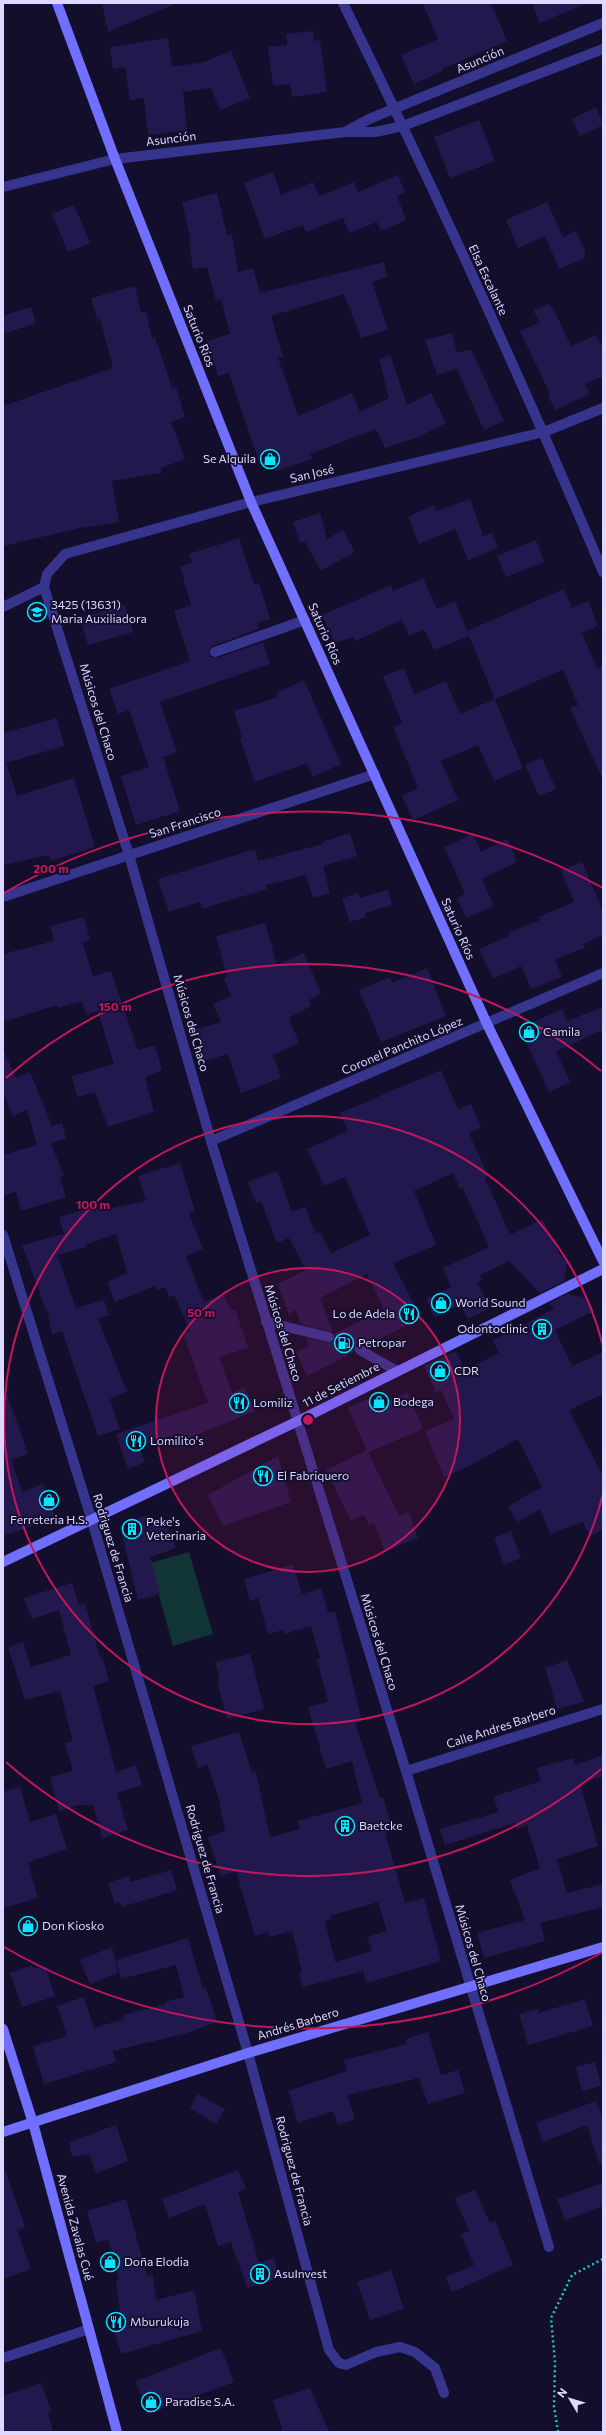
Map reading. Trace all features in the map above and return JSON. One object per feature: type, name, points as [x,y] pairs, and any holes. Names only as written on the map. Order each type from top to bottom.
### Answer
[{"type":"street","name":"Saturio Ríos","points":[[57,3],[115,159],[251,502],[487,1024],[603,1261]]},
{"type":"street","name":"Elsa Escalante","points":[[343,3],[403,126],[544,432],[603,572]]},
{"type":"street","name":"Asunción","points":[[345,132],[369,118],[395,110],[603,23]]},
{"type":"street","name":"Asunción","points":[[3,187],[115,159],[345,132],[375,132],[403,126],[603,49]]},
{"type":"street","name":"San José","points":[[44,587],[46,574],[65,554],[251,502],[544,432],[603,408]]},
{"type":"street","points":[[3,607],[44,587]]},
{"type":"street","name":"Músicos del Chaco","points":[[44,587],[129,855],[211,1141],[296,1422],[406,1771],[469,1986],[549,2247]]},
{"type":"street","points":[[215,652],[305,620]]},
{"type":"street","name":"San Francisco","points":[[3,897],[375,774]]},
{"type":"street","name":"Coronel Panchito López","points":[[211,1141],[603,974]]},
{"type":"street","name":"Rodriguez de Francia","points":[[3,1235],[92,1521],[248,2053],[329,2350],[339,2363],[346,2365],[376,2352],[400,2347],[415,2352],[435,2368],[444,2393]]},
{"type":"street","name":"11 de Setiembre","points":[[3,1562],[92,1521],[296,1422],[603,1269]]},
{"type":"street","points":[[266,1322],[329,1337]]},
{"type":"street","points":[[360,1350],[397,1371]]},
{"type":"street","name":"Calle Andres Barbero","points":[[406,1771],[603,1709]]},
{"type":"street","name":"Andrés Barbero","points":[[3,2132],[248,2053],[603,1947]]},
{"type":"street","name":"Avenida Zavalas Cué","points":[[3,2029],[33,2123],[117,2432]]},
{"type":"street","points":[[3,2358],[89,2330]]},
{"type":"path","points":[[558,2432],[554,2406],[555,2362],[550,2318],[572,2275],[603,2259]]},
{"type":"green space","points":[[189,1552],[213,1634],[173,1646],[150,1563]]},
{"type":"building","points":[[102,3],[177,3],[108,32]]},
{"type":"building","points":[[423,3],[491,3],[507,41],[442,69],[443,71],[414,84],[401,55],[438,39]]},
{"type":"building","points":[[532,3],[587,3],[540,23]]},
{"type":"building","points":[[313,31],[314,41],[320,40],[327,92],[292,97],[290,84],[273,86],[268,47],[287,45],[286,34]]},
{"type":"building","points":[[168,38],[172,67],[204,62],[231,51],[250,98],[220,110],[211,88],[183,92],[187,130],[148,135],[144,98],[130,100],[125,67],[113,69],[110,47]]},
{"type":"building","points":[[596,107],[603,125],[580,136],[572,119]]},
{"type":"building","points":[[479,120],[495,161],[450,178],[434,137]]},
{"type":"building","points":[[273,172],[281,195],[313,182],[319,196],[354,182],[358,192],[398,175],[405,193],[397,196],[406,220],[381,231],[377,222],[349,233],[343,218],[306,232],[303,225],[265,239],[244,183]]},
{"type":"building","points":[[217,193],[227,235],[232,235],[238,272],[253,268],[260,293],[384,262],[387,277],[372,282],[388,330],[361,338],[344,294],[271,316],[283,357],[278,358],[298,416],[352,393],[360,412],[389,398],[379,359],[390,355],[407,405],[431,393],[446,423],[418,437],[385,448],[376,429],[310,454],[312,459],[277,471],[258,458],[229,373],[218,376],[207,341],[230,334],[221,299],[216,301],[207,267],[193,269],[189,242],[191,241],[182,202]]},
{"type":"building","points":[[547,202],[563,237],[576,231],[585,251],[585,258],[559,269],[545,236],[518,248],[506,220]]},
{"type":"building","points":[[74,205],[90,243],[68,252],[52,214]]},
{"type":"building","points":[[135,286],[141,313],[146,312],[152,338],[155,337],[172,388],[176,387],[185,417],[171,422],[185,459],[161,468],[162,473],[112,481],[119,522],[80,528],[3,546],[3,406],[113,368],[100,319],[97,320],[91,298]]},
{"type":"building","points":[[549,304],[556,314],[571,346],[596,335],[603,349],[603,376],[585,384],[590,394],[555,410],[548,395],[550,394],[520,331],[540,322],[533,310]]},
{"type":"building","points":[[31,307],[36,323],[3,334],[3,316]]},
{"type":"building","points":[[452,333],[457,353],[471,349],[504,421],[484,430],[457,369],[437,375],[425,340]]},
{"type":"building","points":[[470,499],[483,536],[492,533],[498,548],[468,560],[455,529],[419,544],[408,517],[434,505],[437,511]]},
{"type":"building","points":[[320,513],[327,539],[343,530],[355,552],[321,571],[305,542],[300,543],[293,522]]},
{"type":"building","points":[[239,538],[254,584],[259,583],[270,619],[257,623],[259,629],[212,646],[209,654],[211,657],[217,658],[263,642],[270,664],[160,702],[177,752],[163,757],[180,811],[136,825],[121,776],[149,767],[129,710],[118,714],[109,689],[190,661],[174,611],[191,605],[180,566],[192,563],[189,554]]},
{"type":"building","points":[[536,540],[544,562],[506,577],[497,556]]},
{"type":"building","points":[[423,578],[437,609],[455,601],[467,631],[564,589],[572,608],[588,601],[598,626],[582,633],[597,668],[603,665],[603,780],[570,708],[578,705],[563,670],[495,699],[469,636],[434,650],[424,629],[409,636],[402,620],[355,641],[353,637],[335,643],[322,615],[391,585],[393,591]]},
{"type":"building","points":[[125,605],[133,632],[88,645],[80,618]]},
{"type":"building","points":[[404,668],[414,694],[446,681],[460,714],[495,699],[523,768],[494,781],[478,745],[441,761],[458,800],[413,820],[402,796],[418,788],[393,727],[402,723],[383,676]]},
{"type":"building","points":[[304,680],[341,764],[313,777],[307,763],[255,782],[240,739],[242,738],[234,711],[278,697],[276,693]]},
{"type":"building","points":[[57,718],[64,746],[6,763],[17,796],[74,778],[95,847],[51,861],[49,855],[3,865],[3,733]]},
{"type":"building","points":[[542,758],[556,789],[539,796],[525,765]]},
{"type":"building","points":[[350,833],[357,856],[323,866],[330,893],[313,898],[306,875],[266,885],[267,889],[202,909],[200,902],[169,912],[158,879],[255,849],[258,861],[323,844],[322,842]]},
{"type":"building","points":[[473,834],[481,852],[507,839],[517,862],[482,879],[494,906],[466,918],[457,898],[465,894],[444,847]]},
{"type":"building","points":[[582,862],[603,911],[603,935],[583,944],[585,948],[555,959],[562,977],[531,989],[521,966],[493,979],[479,949],[509,936],[508,933],[540,920],[539,917],[574,902],[561,871]]},
{"type":"building","points":[[388,890],[392,905],[365,913],[366,917],[350,922],[342,898],[358,893],[360,898]]},
{"type":"building","points":[[84,917],[90,940],[82,942],[93,976],[111,971],[138,1050],[155,1045],[162,1070],[145,1077],[154,1112],[108,1127],[95,1092],[77,1097],[72,1076],[114,1064],[98,1011],[87,1015],[82,1001],[58,1008],[57,1005],[3,1022],[3,954],[54,941],[50,926]]},
{"type":"building","points":[[265,923],[277,965],[304,953],[321,993],[309,1000],[311,1006],[289,1018],[299,1043],[273,1055],[281,1078],[241,1093],[228,1054],[204,1061],[195,1030],[221,1022],[213,1004],[231,996],[224,978],[227,977],[216,936]]},
{"type":"building","points":[[427,968],[446,1016],[381,1042],[359,990],[390,977],[392,983]]},
{"type":"building","points":[[603,1007],[603,1030],[556,1051],[570,1082],[549,1092],[520,1028],[562,1009],[567,1021]]},
{"type":"building","points":[[3,1049],[16,1078],[30,1072],[52,1126],[62,1123],[66,1139],[51,1143],[64,1176],[60,1177],[66,1197],[21,1211],[16,1192],[3,1196],[3,1155],[37,1145],[27,1110],[13,1116],[3,1093]]},
{"type":"building","points":[[441,1070],[458,1109],[471,1104],[481,1127],[469,1133],[488,1176],[485,1178],[510,1235],[543,1219],[560,1255],[568,1259],[564,1281],[540,1293],[509,1261],[480,1275],[482,1280],[477,1282],[491,1308],[468,1319],[460,1305],[434,1317],[426,1299],[451,1287],[443,1268],[489,1247],[463,1188],[460,1189],[453,1173],[414,1191],[436,1245],[393,1263],[421,1318],[366,1346],[357,1344],[354,1352],[307,1376],[296,1352],[309,1346],[306,1338],[331,1343],[335,1339],[334,1334],[384,1309],[367,1274],[320,1298],[333,1332],[301,1324],[296,1310],[289,1314],[278,1284],[306,1270],[289,1238],[277,1243],[261,1201],[256,1203],[248,1182],[277,1171],[292,1212],[305,1207],[316,1234],[320,1232],[331,1253],[370,1235],[345,1177],[324,1186],[307,1149],[348,1131],[340,1113]]},
{"type":"building","points":[[180,1163],[195,1211],[189,1213],[203,1249],[186,1256],[204,1302],[223,1294],[231,1310],[235,1309],[248,1348],[219,1357],[232,1393],[245,1387],[255,1411],[182,1441],[178,1433],[139,1447],[145,1462],[128,1469],[116,1434],[208,1403],[183,1333],[190,1331],[174,1295],[169,1297],[165,1287],[157,1290],[155,1286],[115,1302],[107,1282],[127,1273],[116,1234],[85,1245],[86,1247],[57,1255],[76,1308],[104,1300],[109,1315],[98,1319],[127,1392],[110,1399],[120,1429],[98,1436],[62,1331],[52,1334],[48,1315],[22,1245],[64,1234],[59,1217],[105,1203],[107,1209],[146,1201],[138,1176]]},
{"type":"building","points":[[567,1294],[588,1298],[594,1311],[555,1330],[572,1366],[603,1352],[603,1394],[569,1410],[603,1476],[603,1529],[590,1536],[583,1522],[550,1534],[540,1509],[517,1522],[508,1506],[542,1487],[518,1439],[465,1468],[444,1477],[425,1431],[454,1419],[441,1390],[436,1392],[424,1366],[456,1351],[465,1370],[499,1353],[493,1340],[554,1309],[549,1303]]},
{"type":"building","points":[[407,1392],[423,1429],[368,1452],[399,1516],[409,1512],[418,1538],[385,1551],[374,1523],[369,1525],[364,1515],[351,1521],[326,1470],[367,1450],[348,1408],[377,1395],[381,1404]]},
{"type":"building","points":[[7,1394],[28,1454],[11,1460],[22,1492],[43,1484],[55,1518],[3,1536],[3,1395]]},
{"type":"building","name":"El Fabriquero","points":[[278,1456],[291,1502],[223,1526],[208,1495]]},
{"type":"building","points":[[147,1515],[152,1526],[166,1522],[176,1548],[150,1557],[160,1594],[138,1600],[120,1527]]},
{"type":"building","points":[[511,1531],[521,1558],[504,1565],[494,1538]]},
{"type":"building","points":[[293,1564],[302,1594],[321,1588],[328,1613],[335,1611],[362,1721],[355,1723],[380,1798],[383,1797],[393,1831],[385,1833],[405,1903],[424,1898],[441,1961],[366,1983],[363,1971],[303,1987],[299,1973],[302,1972],[292,1931],[269,1937],[268,1932],[255,1936],[236,1871],[221,1876],[208,1837],[225,1831],[219,1800],[208,1765],[198,1768],[191,1746],[239,1732],[252,1773],[256,1772],[270,1837],[300,1829],[298,1821],[362,1803],[352,1761],[326,1769],[308,1707],[328,1702],[317,1659],[320,1658],[311,1626],[284,1634],[283,1630],[268,1634],[258,1598],[250,1601],[244,1579]],"holes":[[[378,1902],[387,1931],[367,1937],[372,1951],[335,1962],[325,1921],[332,1919],[330,1916]]]},
{"type":"building","points":[[72,1583],[79,1605],[85,1603],[100,1657],[102,1656],[109,1681],[93,1686],[116,1772],[136,1765],[142,1785],[117,1793],[128,1830],[102,1838],[93,1805],[79,1805],[59,1811],[50,1777],[73,1771],[65,1743],[73,1741],[60,1691],[25,1700],[8,1647],[23,1642],[31,1667],[71,1655],[59,1610],[32,1619],[24,1598]]},
{"type":"building","points":[[250,1654],[264,1709],[227,1719],[218,1686],[219,1676],[215,1662]]},
{"type":"building","points":[[567,1660],[584,1702],[557,1709],[545,1668]]},
{"type":"building","points":[[603,1755],[603,1776],[580,1784],[598,1846],[557,1859],[567,1893],[603,1884],[603,1907],[540,1923],[545,1941],[484,1958],[477,1933],[525,1920],[510,1880],[540,1868],[527,1825],[517,1829],[515,1823],[445,1845],[440,1829],[499,1812],[493,1797],[541,1781],[537,1768],[573,1758],[575,1765]]},
{"type":"building","points":[[20,1787],[30,1822],[56,1814],[67,1849],[28,1862],[38,1898],[3,1908],[3,1792]]},
{"type":"building","points":[[171,1870],[177,1890],[122,1907],[120,1902],[115,1904],[108,1883],[129,1876],[131,1882]]},
{"type":"building","points":[[188,1938],[203,1989],[206,1988],[217,2022],[187,2033],[113,2051],[116,2062],[44,2084],[33,2046],[67,2036],[57,2006],[84,1997],[94,2028],[124,2019],[123,2015],[166,2004],[165,2002],[184,1997],[176,1965],[121,1979],[116,1960]]},
{"type":"building","points":[[112,1947],[118,1973],[90,1984],[80,1960]]},
{"type":"building","points":[[32,1965],[34,1969],[45,1966],[55,1996],[22,2007],[10,1973]]},
{"type":"building","points":[[585,1999],[593,2026],[528,2045],[519,2014],[538,2009],[539,2013]]},
{"type":"building","points":[[428,2032],[441,2075],[458,2070],[465,2093],[428,2104],[419,2078],[347,2095],[355,2119],[338,2125],[333,2111],[298,2123],[288,2091],[347,2071],[344,2060],[407,2044],[406,2039]]},
{"type":"building","points":[[595,2062],[601,2086],[582,2091],[576,2067]]},
{"type":"building","points":[[198,2094],[225,2109],[216,2124],[190,2108]]},
{"type":"building","points":[[596,2101],[603,2119],[603,2164],[600,2165],[587,2125],[543,2142],[536,2123]]},
{"type":"building","points":[[116,2125],[128,2161],[96,2173],[89,2154],[72,2157],[69,2142]]},
{"type":"building","points":[[238,2170],[246,2188],[238,2192],[259,2263],[274,2258],[279,2278],[247,2288],[231,2242],[218,2246],[205,2204],[169,2218],[162,2199]]},
{"type":"building","points":[[3,2172],[6,2172],[25,2227],[17,2230],[31,2269],[3,2279]]},
{"type":"building","points":[[603,2183],[603,2206],[565,2220],[557,2199]]},
{"type":"building","points":[[475,2190],[490,2223],[495,2221],[513,2265],[452,2292],[445,2277],[474,2265],[461,2234],[469,2231],[455,2198]]},
{"type":"building","points":[[126,2199],[147,2276],[153,2275],[156,2300],[194,2290],[202,2331],[121,2354],[112,2323],[121,2320],[116,2281],[119,2280],[108,2239],[96,2243],[87,2211]]},
{"type":"building","points":[[391,2270],[404,2309],[370,2320],[357,2282]]},
{"type":"building","points":[[221,2348],[234,2382],[148,2414],[136,2381]]},
{"type":"building","points":[[41,2383],[51,2411],[48,2413],[53,2432],[3,2432],[3,2396]]},
{"type":"building","points":[[310,2388],[329,2432],[283,2432],[273,2400]]},
{"type":"place","name":"Se Alquila","points":[[270,459]]},
{"type":"place","name":"3425 (13631) Maria Auxiliadora","points":[[37,612]]},
{"type":"place","name":"Camila","points":[[529,1032]]},
{"type":"place","name":"World Sound","points":[[441,1303]]},
{"type":"place","name":"Lo de Adela","points":[[409,1314]]},
{"type":"place","name":"Odontoclinic","points":[[542,1329]]},
{"type":"place","name":"Petropar","points":[[344,1343]]},
{"type":"place","name":"CDR","points":[[440,1371]]},
{"type":"place","name":"Bodega","points":[[379,1402]]},
{"type":"place","name":"Lomiliz","points":[[239,1403]]},
{"type":"place","name":"Lomilito's","points":[[136,1441]]},
{"type":"place","name":"El Fabriquero","points":[[263,1476]]},
{"type":"place","name":"Ferreteria H.S.","points":[[49,1500]]},
{"type":"place","name":"Peke's Veterinaria","points":[[132,1529]]},
{"type":"place","name":"Baetcke","points":[[345,1826]]},
{"type":"place","name":"Don Kiosko","points":[[28,1926]]},
{"type":"place","name":"Doña Elodia","points":[[110,2262]]},
{"type":"place","name":"AsuInvest","points":[[260,2274]]},
{"type":"place","name":"Mburukuja","points":[[116,2322]]},
{"type":"place","name":"Paradise S.A.","points":[[151,2402]]}]
